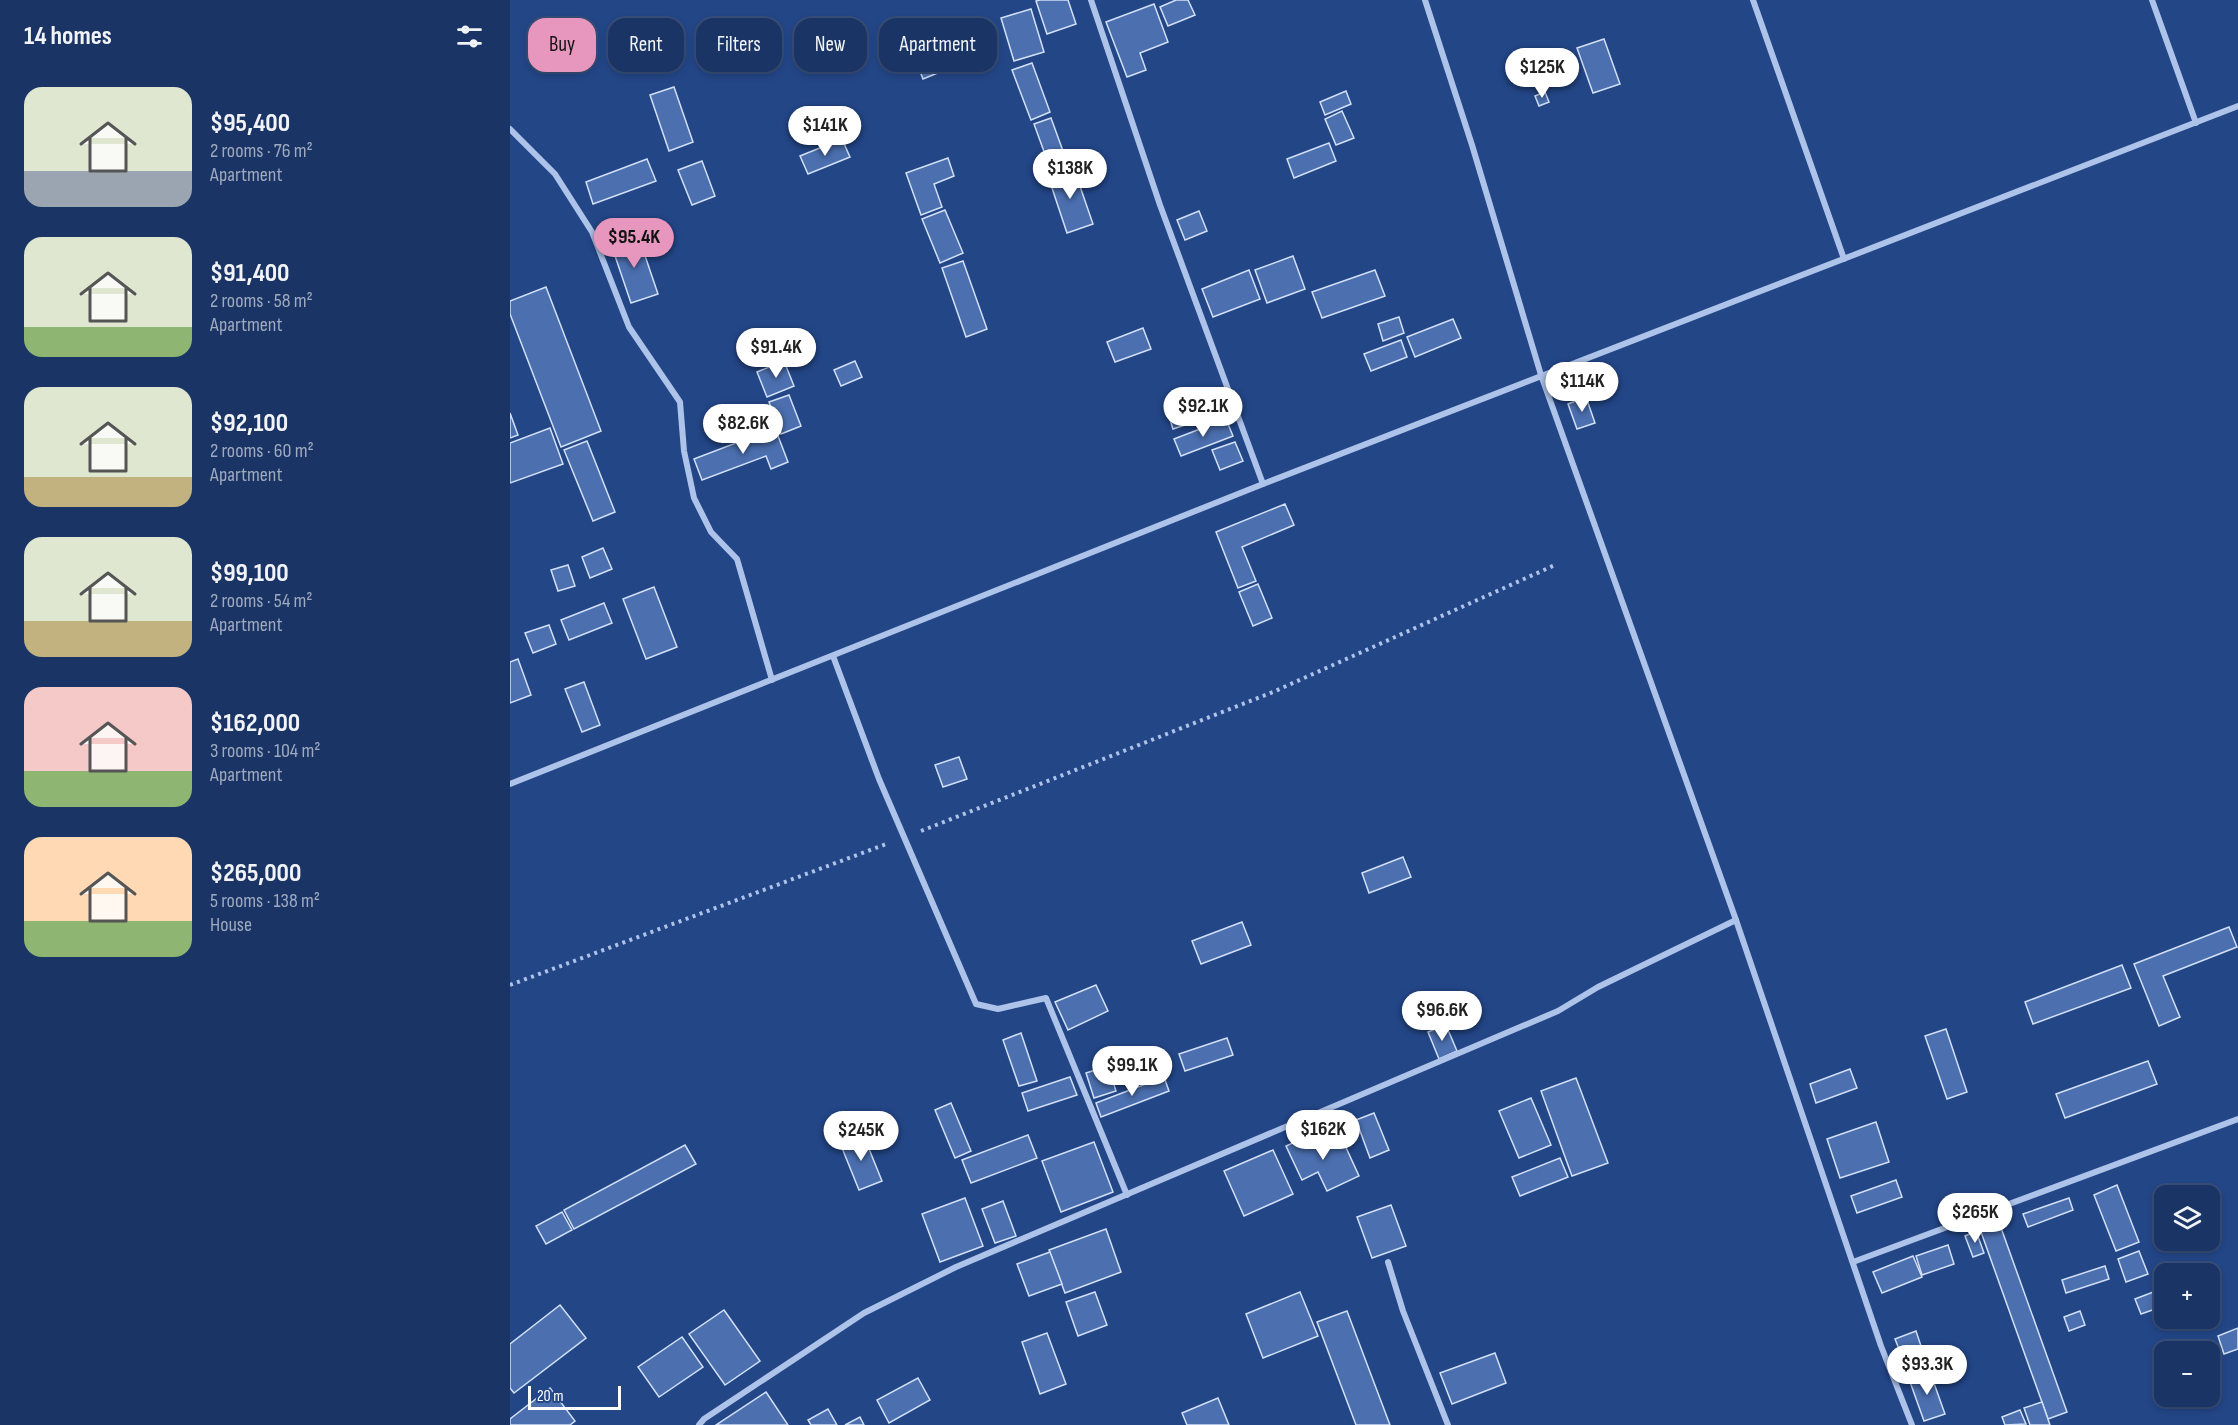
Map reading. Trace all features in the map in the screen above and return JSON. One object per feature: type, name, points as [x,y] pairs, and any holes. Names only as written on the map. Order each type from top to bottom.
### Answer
[{"type":"street","points":[[1091,0],[1160,205],[1263,484]]},
{"type":"street","points":[[1425,0],[1472,145],[1541,375],[1736,920],[1881,1346],[1912,1425]]},
{"type":"street","points":[[1753,0],[1844,259]]},
{"type":"street","points":[[2152,0],[2196,123]]},
{"type":"street","points":[[510,784],[1263,484],[2238,106]]},
{"type":"street","points":[[510,129],[555,174],[592,232],[629,327],[680,402],[684,452],[694,498],[711,532],[738,559],[772,680]]},
{"type":"street","points":[[833,656],[904,838],[976,1004],[998,1009],[1046,998],[1127,1195]]},
{"type":"street","points":[[699,1425],[704,1419],[864,1313],[956,1267],[1558,1011],[1598,987],[1736,920]]},
{"type":"street","points":[[1853,1262],[2238,1119]]},
{"type":"street","points":[[1388,1262],[1403,1311],[1448,1425]]},
{"type":"path","points":[[510,985],[904,838],[1273,692],[1556,565]]},
{"type":"building","points":[[1068,0],[1076,24],[1047,34],[1036,1]]},
{"type":"building","points":[[1176,0],[1188,0],[1195,15],[1168,26],[1160,7]]},
{"type":"building","points":[[1154,4],[1168,42],[1140,53],[1146,70],[1127,77],[1106,22]]},
{"type":"building","points":[[1031,9],[1044,52],[1014,61],[1001,18]]},
{"type":"building","points":[[1604,39],[1620,84],[1593,93],[1577,48]]},
{"type":"building","points":[[1032,63],[1050,112],[1031,120],[1012,70]]},
{"type":"building","points":[[920,72],[940,72],[923,79]]},
{"type":"building","points":[[674,87],[693,142],[669,151],[650,95]]},
{"type":"building","points":[[1346,91],[1351,104],[1325,115],[1320,102]]},
{"type":"building","points":[[1545,92],[1549,102],[1539,106],[1535,96]]},
{"type":"building","points":[[1342,111],[1354,138],[1336,145],[1325,119]]},
{"type":"building","points":[[1051,118],[1067,162],[1050,168],[1034,124]]},
{"type":"building","points":[[842,139],[850,157],[808,174],[800,156]]},
{"type":"building","points":[[1329,143],[1336,161],[1294,178],[1287,159]]},
{"type":"building","points":[[948,158],[954,176],[934,184],[942,207],[921,215],[906,173]]},
{"type":"building","points":[[647,159],[656,181],[593,204],[586,182]]},
{"type":"building","points":[[702,161],[715,196],[692,205],[678,170]]},
{"type":"building","points":[[1073,166],[1093,224],[1067,233],[1048,176]]},
{"type":"building","points":[[945,210],[963,253],[940,263],[922,219]]},
{"type":"building","points":[[1199,211],[1207,231],[1185,240],[1177,220]]},
{"type":"building","points":[[638,235],[658,294],[631,303],[611,244]]},
{"type":"building","points":[[1293,256],[1305,289],[1267,303],[1255,270]]},
{"type":"building","points":[[963,261],[987,329],[966,337],[942,268]]},
{"type":"building","points":[[1249,270],[1260,299],[1213,317],[1202,289]]},
{"type":"building","points":[[1375,270],[1385,296],[1322,318],[1312,292]]},
{"type":"building","points":[[546,287],[601,431],[561,447],[510,314],[510,301]]},
{"type":"building","points":[[1399,317],[1404,333],[1383,341],[1378,324]]},
{"type":"building","points":[[1453,319],[1461,338],[1415,357],[1407,337]]},
{"type":"building","points":[[1143,328],[1151,349],[1115,362],[1107,342]]},
{"type":"building","points":[[1401,340],[1407,357],[1371,371],[1364,354]]},
{"type":"building","points":[[784,361],[794,386],[767,397],[757,372]]},
{"type":"building","points":[[855,361],[862,377],[841,386],[834,370]]},
{"type":"building","points":[[789,395],[801,426],[781,434],[769,402]]},
{"type":"building","points":[[1586,397],[1595,423],[1577,429],[1568,404]]},
{"type":"building","points":[[1180,402],[1188,424],[1173,429],[1166,407]]},
{"type":"building","points":[[510,413],[518,435],[510,438]]},
{"type":"building","points":[[1226,419],[1233,436],[1181,456],[1174,439]]},
{"type":"building","points":[[550,428],[563,464],[510,483],[510,443]]},
{"type":"building","points":[[775,428],[788,462],[771,469],[766,456],[702,480],[694,459]]},
{"type":"building","points":[[587,441],[615,512],[593,521],[564,450]]},
{"type":"building","points":[[1235,442],[1243,461],[1220,470],[1212,450]]},
{"type":"building","points":[[1285,504],[1294,525],[1242,547],[1256,581],[1238,588],[1216,532]]},
{"type":"building","points":[[603,548],[612,569],[590,578],[582,557]]},
{"type":"building","points":[[568,565],[575,586],[558,591],[551,570]]},
{"type":"building","points":[[1258,584],[1272,618],[1253,626],[1239,592]]},
{"type":"building","points":[[654,587],[677,647],[646,659],[623,599]]},
{"type":"building","points":[[604,603],[612,623],[569,640],[561,620]]},
{"type":"building","points":[[549,625],[556,644],[533,653],[525,633]]},
{"type":"building","points":[[518,659],[531,695],[510,703],[510,662]]},
{"type":"building","points":[[584,682],[600,725],[582,732],[565,689]]},
{"type":"building","points":[[959,757],[967,779],[943,787],[935,765]]},
{"type":"building","points":[[1403,857],[1411,877],[1369,893],[1362,873]]},
{"type":"building","points":[[1242,922],[1251,945],[1201,964],[1192,941]]},
{"type":"building","points":[[2229,927],[2237,947],[2163,976],[2180,1017],[2159,1026],[2134,964]]},
{"type":"building","points":[[2122,965],[2131,988],[2033,1024],[2025,1002]]},
{"type":"building","points":[[1096,985],[1108,1011],[1068,1030],[1055,1002]]},
{"type":"building","points":[[1446,1025],[1457,1051],[1439,1059],[1428,1032]]},
{"type":"building","points":[[1946,1029],[1967,1092],[1947,1099],[1925,1036]]},
{"type":"building","points":[[1021,1033],[1037,1081],[1019,1086],[1003,1040]]},
{"type":"building","points":[[1227,1038],[1233,1055],[1185,1071],[1179,1054]]},
{"type":"building","points":[[2148,1061],[2157,1084],[2065,1118],[2056,1094]]},
{"type":"building","points":[[1108,1066],[1116,1091],[1094,1098],[1086,1073]]},
{"type":"building","points":[[1850,1069],[1857,1088],[1816,1103],[1810,1084]]},
{"type":"building","points":[[1070,1077],[1077,1095],[1028,1111],[1022,1093]]},
{"type":"building","points":[[1164,1077],[1169,1091],[1101,1117],[1096,1103]]},
{"type":"building","points":[[1576,1078],[1608,1163],[1572,1176],[1541,1091]]},
{"type":"building","points":[[1531,1098],[1551,1145],[1519,1158],[1499,1111]]},
{"type":"building","points":[[951,1103],[971,1151],[955,1158],[935,1110]]},
{"type":"building","points":[[1374,1113],[1389,1150],[1370,1158],[1356,1120]]},
{"type":"building","points":[[1876,1122],[1889,1162],[1840,1178],[1827,1139]]},
{"type":"building","points":[[1318,1131],[1326,1150],[1343,1141],[1359,1176],[1327,1191],[1318,1172],[1302,1180],[1286,1146]]},
{"type":"building","points":[[863,1134],[882,1181],[859,1190],[840,1143]]},
{"type":"building","points":[[1028,1135],[1037,1158],[971,1183],[962,1160]]},
{"type":"building","points":[[1094,1142],[1113,1192],[1061,1212],[1042,1161]]},
{"type":"building","points":[[685,1145],[696,1164],[574,1229],[564,1210]]},
{"type":"building","points":[[1273,1150],[1293,1194],[1244,1216],[1224,1171]]},
{"type":"building","points":[[1560,1158],[1568,1177],[1520,1196],[1512,1177]]},
{"type":"building","points":[[1896,1180],[1902,1197],[1857,1213],[1851,1196]]},
{"type":"building","points":[[2117,1185],[2139,1242],[2116,1251],[2094,1195]]},
{"type":"building","points":[[965,1198],[983,1246],[940,1262],[922,1214]]},
{"type":"building","points":[[2069,1198],[2073,1210],[2028,1227],[2023,1214]]},
{"type":"building","points":[[1003,1201],[1016,1236],[995,1243],[982,1209]]},
{"type":"building","points":[[1391,1205],[1406,1246],[1372,1258],[1357,1217]]},
{"type":"building","points":[[562,1212],[572,1230],[546,1244],[536,1226]]},
{"type":"building","points":[[2000,1225],[2067,1412],[2048,1419],[1981,1232]]},
{"type":"building","points":[[1106,1229],[1121,1272],[1065,1293],[1049,1250]]},
{"type":"building","points":[[1976,1231],[1984,1253],[1973,1257],[1965,1236]]},
{"type":"building","points":[[1948,1245],[1954,1264],[1922,1275],[1916,1256]]},
{"type":"building","points":[[2139,1251],[2148,1274],[2126,1282],[2118,1259]]},
{"type":"building","points":[[1050,1252],[1062,1284],[1029,1296],[1017,1264]]},
{"type":"building","points":[[1913,1256],[1922,1277],[1882,1293],[1873,1272]]},
{"type":"building","points":[[2105,1266],[2109,1279],[2066,1293],[2062,1280]]},
{"type":"building","points":[[1095,1292],[1107,1325],[1078,1336],[1066,1302]]},
{"type":"building","points":[[1300,1292],[1318,1336],[1263,1358],[1246,1314]]},
{"type":"building","points":[[2154,1292],[2154,1309],[2141,1314],[2135,1299]]},
{"type":"building","points":[[560,1305],[586,1338],[514,1393],[510,1388],[510,1344]]},
{"type":"building","points":[[724,1310],[760,1361],[725,1385],[689,1334]]},
{"type":"building","points":[[1347,1311],[1390,1425],[1356,1425],[1317,1322]]},
{"type":"building","points":[[2080,1311],[2085,1325],[2069,1331],[2064,1317]]},
{"type":"building","points":[[2238,1328],[2238,1349],[2224,1354],[2218,1336]]},
{"type":"building","points":[[1916,1331],[1921,1346],[1901,1354],[1895,1339]]},
{"type":"building","points":[[1047,1333],[1066,1384],[1040,1394],[1022,1342]]},
{"type":"building","points":[[682,1337],[703,1367],[659,1397],[638,1367]]},
{"type":"building","points":[[1495,1353],[1506,1383],[1452,1404],[1440,1373]]},
{"type":"building","points":[[1930,1372],[1945,1414],[1924,1421],[1909,1379]]},
{"type":"building","points":[[918,1378],[930,1400],[889,1423],[877,1400]]},
{"type":"building","points":[[550,1388],[575,1421],[570,1425],[510,1425],[510,1419]]},
{"type":"building","points":[[766,1392],[788,1425],[716,1425]]},
{"type":"building","points":[[1218,1398],[1229,1425],[1187,1425],[1182,1413]]},
{"type":"building","points":[[2042,1402],[2050,1425],[2030,1425],[2024,1408]]},
{"type":"building","points":[[828,1409],[837,1425],[811,1425],[808,1420]]},
{"type":"building","points":[[2020,1410],[2026,1424],[2005,1425],[2002,1417]]},
{"type":"building","points":[[860,1417],[864,1425],[845,1425]]}]
